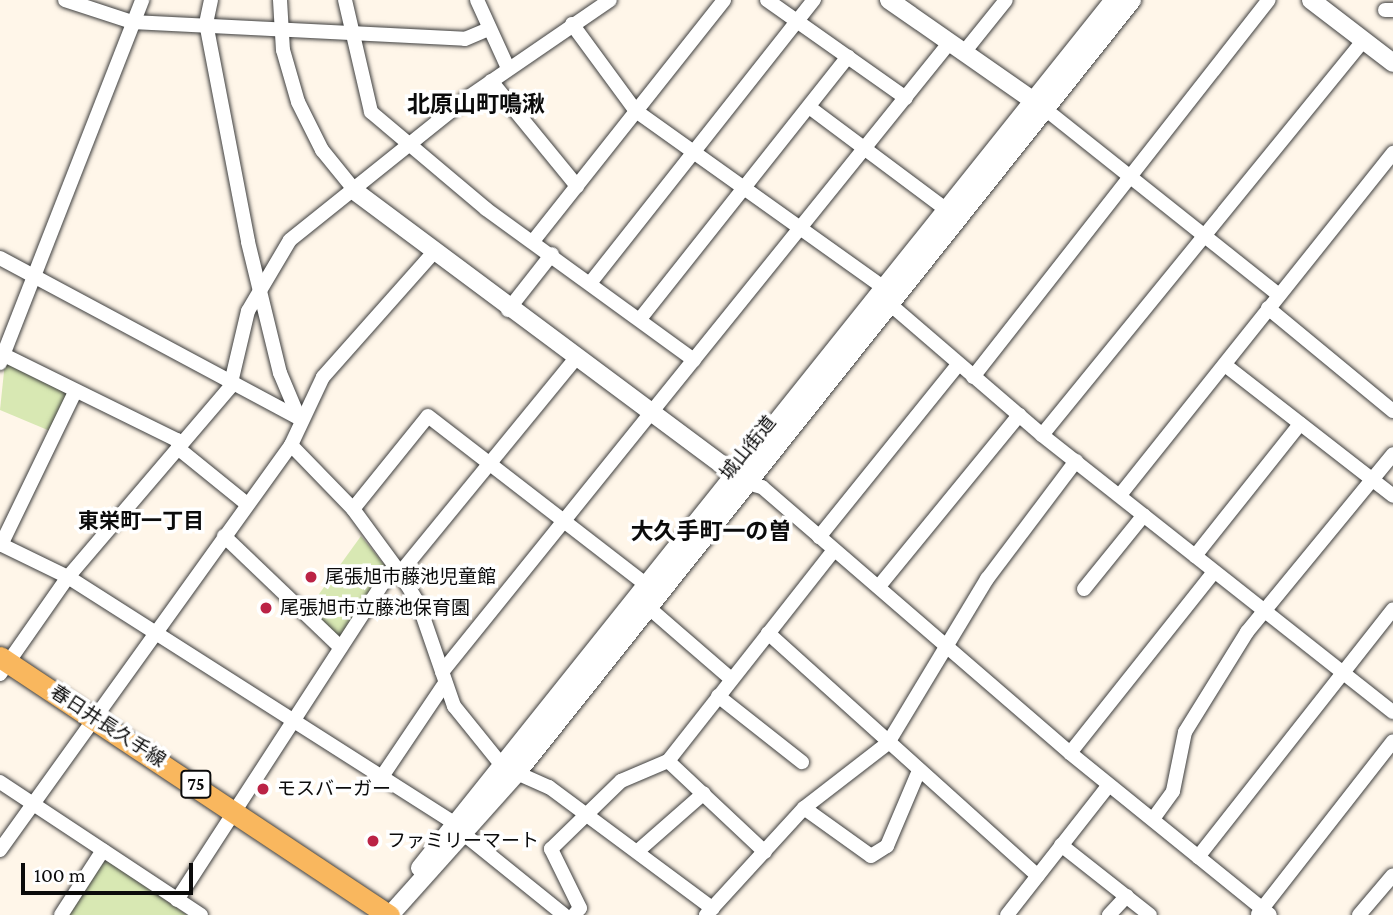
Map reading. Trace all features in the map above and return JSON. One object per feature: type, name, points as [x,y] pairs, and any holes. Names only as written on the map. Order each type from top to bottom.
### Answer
[{"type":"main road","name":"春日井長久手線","points":[[3,664],[94,716],[390,915]]},
{"type":"street","points":[[65,0],[132,22],[206,23],[465,38],[489,29]]},
{"type":"street","points":[[142,0],[1,357],[177,440],[179,449],[247,504]]},
{"type":"street","points":[[211,0],[206,23],[248,242],[262,285],[280,373],[299,418]]},
{"type":"street","points":[[280,0],[281,28],[305,120],[356,192],[508,310],[651,415],[741,478],[762,486],[834,550],[880,585],[948,649],[1070,753],[1263,913],[1392,746]]},
{"type":"street","points":[[345,0],[371,112],[413,143],[486,209],[534,240],[694,360]]},
{"type":"street","points":[[477,0],[508,68]]},
{"type":"street","points":[[3,664],[68,578],[230,387],[248,311],[290,240],[356,192],[491,80],[610,0]]},
{"type":"street","points":[[534,240],[724,0]]},
{"type":"street","points":[[767,0],[906,98]]},
{"type":"street","points":[[591,282],[814,0]]},
{"type":"street","points":[[889,0],[1040,105],[1279,295]]},
{"type":"street","points":[[379,781],[444,677],[562,524],[906,98],[1006,0]]},
{"type":"street","name":"城山街道","points":[[511,771],[645,584],[741,478],[888,297],[1040,105],[1114,0]]},
{"type":"street","name":"城山街道","points":[[888,297],[948,211],[1132,0]]},
{"type":"street","points":[[973,377],[1269,0]]},
{"type":"street","points":[[1311,0],[1393,63]]},
{"type":"street","points":[[572,24],[636,111],[802,227],[888,297],[958,365],[1042,435],[1393,712]]},
{"type":"street","points":[[1042,435],[1363,41]]},
{"type":"street","points":[[640,319],[848,57]]},
{"type":"street","points":[[491,80],[577,186]]},
{"type":"street","points":[[809,107],[948,211]]},
{"type":"street","points":[[1120,495],[1393,153]]},
{"type":"street","points":[[0,850],[29,804],[150,635],[291,445],[299,418],[323,377],[433,253]]},
{"type":"street","points":[[508,310],[552,254]]},
{"type":"street","points":[[0,258],[33,271],[230,387],[299,418]]},
{"type":"street","points":[[1268,309],[1393,411]]},
{"type":"street","points":[[177,900],[340,647],[397,570],[575,359]]},
{"type":"street","points":[[819,537],[958,365]]},
{"type":"street","points":[[1225,365],[1393,496]]},
{"type":"street","points":[[75,391],[0,545],[68,578],[150,635],[460,830],[564,915]]},
{"type":"street","points":[[880,585],[1018,415]]},
{"type":"street","points":[[353,509],[428,416],[486,466],[645,584]]},
{"type":"street","points":[[1195,556],[1300,424]]},
{"type":"street","points":[[291,445],[353,509],[397,570],[454,706],[511,771],[549,787],[587,818],[639,850],[710,912],[804,808],[888,743],[948,649],[987,579],[1076,461]]},
{"type":"street","points":[[1153,820],[1173,791],[1185,733],[1247,632],[1269,612],[1393,454]]},
{"type":"street","name":"城山街道","points":[[390,915],[648,607],[741,478]]},
{"type":"street","points":[[1084,589],[1144,515]]},
{"type":"street","points":[[223,536],[340,647]]},
{"type":"street","points":[[574,915],[579,908],[551,849],[587,818],[621,781],[668,761],[834,550]]},
{"type":"street","points":[[1070,753],[1214,572]]},
{"type":"street","points":[[648,607],[731,679]]},
{"type":"street","points":[[1198,857],[1393,609]]},
{"type":"street","points":[[768,632],[918,773],[1038,876]]},
{"type":"street","points":[[718,696],[802,762]]},
{"type":"street","points":[[668,761],[765,852]]},
{"type":"street","points":[[804,808],[871,856],[887,846],[918,773]]},
{"type":"street","points":[[0,782],[29,804],[201,915]]},
{"type":"street","points":[[1007,915],[1109,785]]},
{"type":"street","points":[[639,850],[704,793]]},
{"type":"street","points":[[1061,845],[1150,915]]},
{"type":"street","points":[[61,915],[103,850]]},
{"type":"street","points":[[1359,915],[1393,875]]},
{"type":"street","points":[[1109,915],[1127,896]]},
{"type":"green space","points":[[5,362],[69,393],[50,431],[0,410]]},
{"type":"green space","points":[[361,536],[387,568],[341,639],[309,608]]},
{"type":"green space","points":[[105,859],[187,915],[69,915]]},
{"type":"place","name":"尾張旭市藤池児童館","points":[[311,577]]},
{"type":"place","name":"尾張旭市立藤池保育園","points":[[266,608]]},
{"type":"place","name":"モスバーガー","points":[[263,789]]},
{"type":"place","name":"ファミリーマート","points":[[373,841]]},
{"type":"district","name":"北原山町鳴湫","points":[[476,104]]},
{"type":"district","name":"東栄町一丁目","points":[[141,521]]},
{"type":"district","name":"大久手町一の曽","points":[[711,531]]}]
